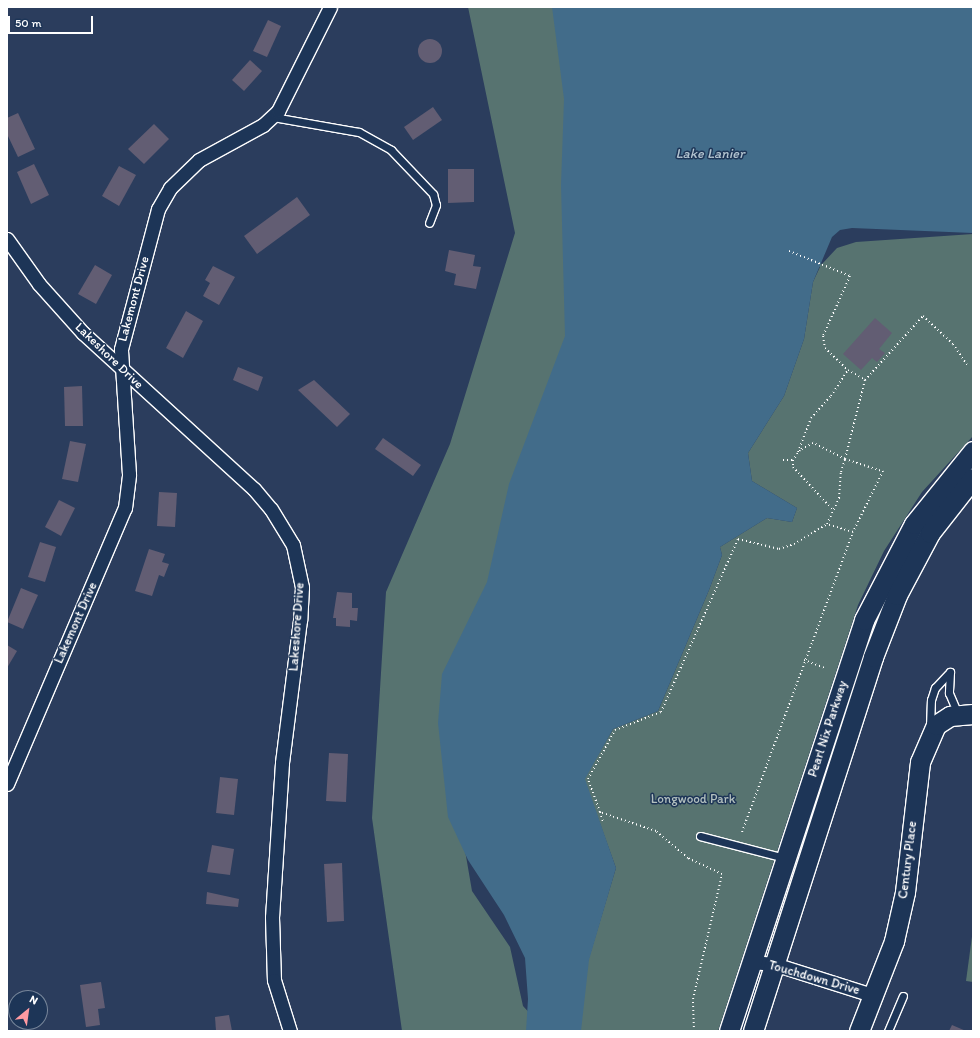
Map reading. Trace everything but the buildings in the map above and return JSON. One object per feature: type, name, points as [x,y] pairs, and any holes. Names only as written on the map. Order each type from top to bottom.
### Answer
[{"type":"street","name":"Lakemont Drive","points":[[7,784],[125,508],[129,474],[120,368],[121,349],[150,232],[158,209],[170,188],[199,160],[263,125],[272,116],[296,78],[330,7]]},
{"type":"street","name":"Lakeshore Drive","points":[[7,239],[44,290],[120,368],[254,489],[283,527],[299,564],[302,587],[300,620],[282,763],[272,917],[274,980],[290,1031]]},
{"type":"street","name":"Pearl Nix Parkway","points":[[729,1031],[859,635],[877,591],[914,524],[973,451]]},
{"type":"street","name":"Pearl Nix Parkway","points":[[753,1031],[873,657],[897,596],[930,533],[973,478]]},
{"type":"street","name":"Century Place","points":[[859,1031],[875,996],[894,941],[905,892],[920,762],[931,732],[944,719],[965,714]]},
{"type":"street","name":"Touchdown Drive","points":[[752,962],[774,964],[875,996]]},
{"type":"lane","points":[[272,116],[359,132],[392,150],[432,194],[436,205],[429,223]]},
{"type":"lane","points":[[931,732],[928,712],[931,700],[935,688],[950,672],[949,693],[965,714]]},
{"type":"lane","points":[[700,836],[785,858]]},
{"type":"lane","points":[[888,1031],[903,996]]},
{"type":"path","points":[[789,251],[850,276],[823,336],[825,348],[848,370],[865,380]]},
{"type":"path","points":[[603,822],[588,779],[614,730],[661,712],[738,539],[779,549],[794,544],[827,524],[841,492],[841,472],[846,459],[865,380],[923,316],[953,344],[967,365]]},
{"type":"path","points":[[833,510],[793,468],[793,460],[798,452],[811,418],[831,396],[848,370]]},
{"type":"path","points":[[742,832],[804,660],[853,532],[883,471],[846,459],[817,444],[808,444],[798,452]]},
{"type":"path","points":[[783,460],[793,460]]},
{"type":"path","points":[[827,524],[853,532]]},
{"type":"path","points":[[804,660],[825,668]]},
{"type":"path","points":[[600,812],[656,831],[688,858],[722,874],[693,999],[694,1031]]},
{"type":"green space","points":[[468,7],[572,7],[584,254],[560,397],[450,763],[472,891],[510,947],[523,1006],[546,1031],[402,1031],[372,818],[386,592],[450,444],[515,233]]},
{"type":"green space","name":"Longwood Park","points":[[973,234],[973,436],[922,492],[884,551],[858,605],[718,1031],[567,1031],[616,868],[584,779],[613,729],[658,711],[709,590],[722,555],[720,547],[767,518],[792,522],[797,508],[752,481],[748,453],[784,396],[804,339],[813,282],[820,267],[789,253],[790,249],[822,264],[837,248],[856,242]]},
{"type":"green space","points":[[973,929],[973,982],[966,981]]},
{"type":"water","name":"Lake Lanier","points":[[552,7],[973,7],[973,233],[852,228],[840,230],[832,237],[813,282],[804,339],[784,396],[748,453],[752,481],[797,508],[792,522],[767,518],[720,547],[722,555],[709,590],[658,711],[613,729],[585,779],[616,868],[589,960],[581,1031],[526,1031],[528,999],[525,958],[504,915],[468,860],[448,817],[438,723],[442,674],[487,582],[509,484],[565,336],[561,185],[564,99]]}]
